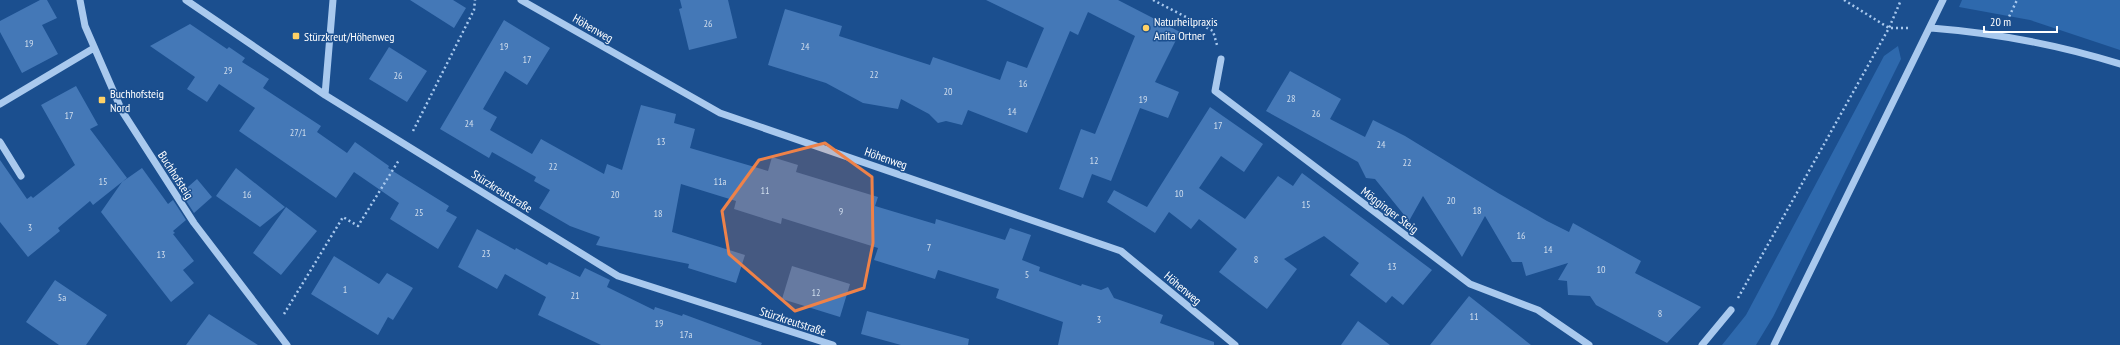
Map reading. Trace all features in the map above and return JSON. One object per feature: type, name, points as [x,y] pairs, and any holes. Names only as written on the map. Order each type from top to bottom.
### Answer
[{"type":"street","name":"Buchhofsteig","points":[[80,0],[85,26],[122,111],[194,223],[286,345]]},
{"type":"street","name":"Stürzkreutstraße","points":[[186,0],[325,95],[618,276],[833,345]]},
{"type":"street","points":[[325,95],[333,0]]},
{"type":"street","name":"Höhenweg","points":[[521,0],[720,113],[1121,251],[1235,345]]},
{"type":"street","points":[[1774,345],[1931,28],[1943,0]]},
{"type":"street","points":[[1931,28],[2000,36],[2084,53],[2120,64]]},
{"type":"street","points":[[0,104],[94,48]]},
{"type":"street","name":"Mögginger Steig","points":[[1221,59],[1215,91],[1470,284],[1538,310],[1589,345]]},
{"type":"street","points":[[0,142],[21,176]]},
{"type":"street","points":[[1702,345],[1731,310]]},
{"type":"path","points":[[275,329],[342,217],[358,226],[407,145],[474,10],[475,0]]},
{"type":"path","points":[[1153,0],[1213,31],[1221,59]]},
{"type":"path","points":[[1844,0],[1889,28]]},
{"type":"path","points":[[1731,310],[1889,28],[1901,0]]},
{"type":"path","points":[[2000,36],[2017,0]]},
{"type":"highlighted area","points":[[825,143],[872,177],[873,243],[864,288],[795,311],[729,254],[722,211],[759,160]]},
{"type":"shaded area","points":[[1962,0],[2120,0],[2120,50],[2030,20],[1959,7]]},
{"type":"shaded area","points":[[1898,46],[1901,59],[1773,317],[1756,345],[1722,345],[1746,315],[1884,56]]},
{"type":"building","points":[[40,0],[47,0],[57,18],[42,25],[58,54],[22,73],[0,32],[0,21]]},
{"type":"building","points":[[410,0],[453,0],[466,8],[454,28]]},
{"type":"building","points":[[680,0],[728,0],[737,38],[689,50],[679,9],[682,8]]},
{"type":"building","points":[[986,0],[1118,0],[1180,32],[1155,82],[1179,92],[1168,118],[1140,108],[1111,181],[1092,174],[1083,198],[1059,189],[1081,129],[1095,134],[1135,36],[1088,12],[1078,35],[1070,31],[1027,133],[968,110],[962,125],[946,121],[938,123],[929,114],[901,99],[898,109],[863,103],[826,83],[768,65],[785,9],[842,26],[839,36],[930,65],[933,57],[1000,80],[1007,61],[1027,68],[1044,28]]},
{"type":"building","points":[[504,20],[550,48],[527,85],[505,71],[483,109],[497,117],[490,130],[532,154],[541,139],[604,174],[607,164],[622,170],[641,105],[676,114],[674,123],[695,129],[690,148],[768,171],[772,157],[798,165],[796,172],[878,197],[875,206],[935,224],[936,219],[1005,240],[1010,228],[1031,235],[1022,260],[1040,267],[1039,271],[1081,286],[1082,284],[1101,290],[1108,287],[1114,298],[1163,315],[1160,323],[1214,342],[1214,345],[1058,345],[1063,322],[996,298],[999,289],[938,270],[935,279],[874,260],[878,248],[782,218],[781,224],[734,209],[736,201],[681,184],[672,232],[745,255],[736,283],[688,268],[689,264],[596,245],[600,237],[570,226],[539,208],[550,190],[534,181],[536,177],[492,152],[489,158],[440,129]]},
{"type":"building","points":[[190,24],[227,49],[229,47],[245,58],[242,62],[269,79],[263,88],[321,126],[317,132],[347,153],[355,142],[389,166],[388,168],[449,206],[446,211],[457,217],[438,249],[390,219],[399,203],[354,172],[336,198],[239,131],[255,108],[219,84],[207,102],[187,89],[195,77],[150,46]]},
{"type":"building","points":[[389,47],[427,71],[407,102],[369,79]]},
{"type":"building","points":[[1290,71],[1341,99],[1330,119],[1365,137],[1373,120],[1405,136],[1547,221],[1569,232],[1573,223],[1641,261],[1635,273],[1701,307],[1667,343],[1596,305],[1590,296],[1568,295],[1567,281],[1558,280],[1568,263],[1526,276],[1522,262],[1512,262],[1485,216],[1462,257],[1423,196],[1409,221],[1375,179],[1366,178],[1358,162],[1266,111]]},
{"type":"building","points":[[76,86],[98,125],[90,129],[127,178],[93,205],[90,201],[58,228],[60,231],[28,257],[0,222],[0,160],[27,199],[31,196],[33,198],[75,165],[41,105]]},
{"type":"building","points":[[1210,107],[1263,144],[1244,172],[1221,156],[1199,188],[1245,219],[1278,176],[1293,186],[1302,173],[1432,270],[1403,305],[1392,296],[1386,303],[1350,275],[1359,263],[1324,236],[1284,259],[1297,269],[1267,309],[1219,272],[1237,249],[1199,219],[1191,229],[1169,212],[1155,233],[1107,202],[1114,190],[1147,207]]},
{"type":"building","points":[[142,168],[168,204],[173,200],[186,220],[173,231],[175,233],[173,234],[194,261],[183,270],[194,283],[171,302],[101,212],[122,182]]},
{"type":"building","points":[[236,168],[285,207],[260,227],[216,196]]},
{"type":"building","points":[[197,179],[212,197],[194,213],[181,193]]},
{"type":"building","points":[[286,207],[317,231],[281,275],[253,253]]},
{"type":"building","points":[[477,229],[515,250],[516,248],[547,265],[549,262],[580,277],[585,268],[610,280],[607,287],[654,310],[655,307],[682,316],[683,314],[762,343],[761,345],[601,345],[538,315],[546,297],[505,274],[497,289],[458,267]]},
{"type":"building","points":[[334,256],[379,284],[387,273],[413,288],[393,320],[388,317],[378,335],[311,294]]},
{"type":"building","points":[[792,266],[850,284],[840,317],[782,299]]},
{"type":"building","points":[[55,280],[107,315],[86,345],[59,345],[26,322]]},
{"type":"building","points":[[1469,296],[1531,345],[1430,345]]},
{"type":"building","points":[[867,311],[969,339],[968,345],[901,345],[861,334]]},
{"type":"building","points":[[209,314],[258,345],[186,345]]},
{"type":"building","points":[[1358,321],[1390,345],[1341,345]]},
{"type":"place","name":"Naturheilpraxis Anita Ortner","points":[[1146,28]]},
{"type":"place","name":"Stürzkreut/Höhenweg","points":[[296,36]]},
{"type":"place","name":"Buchhofsteig Nord","points":[[102,100]]}]
